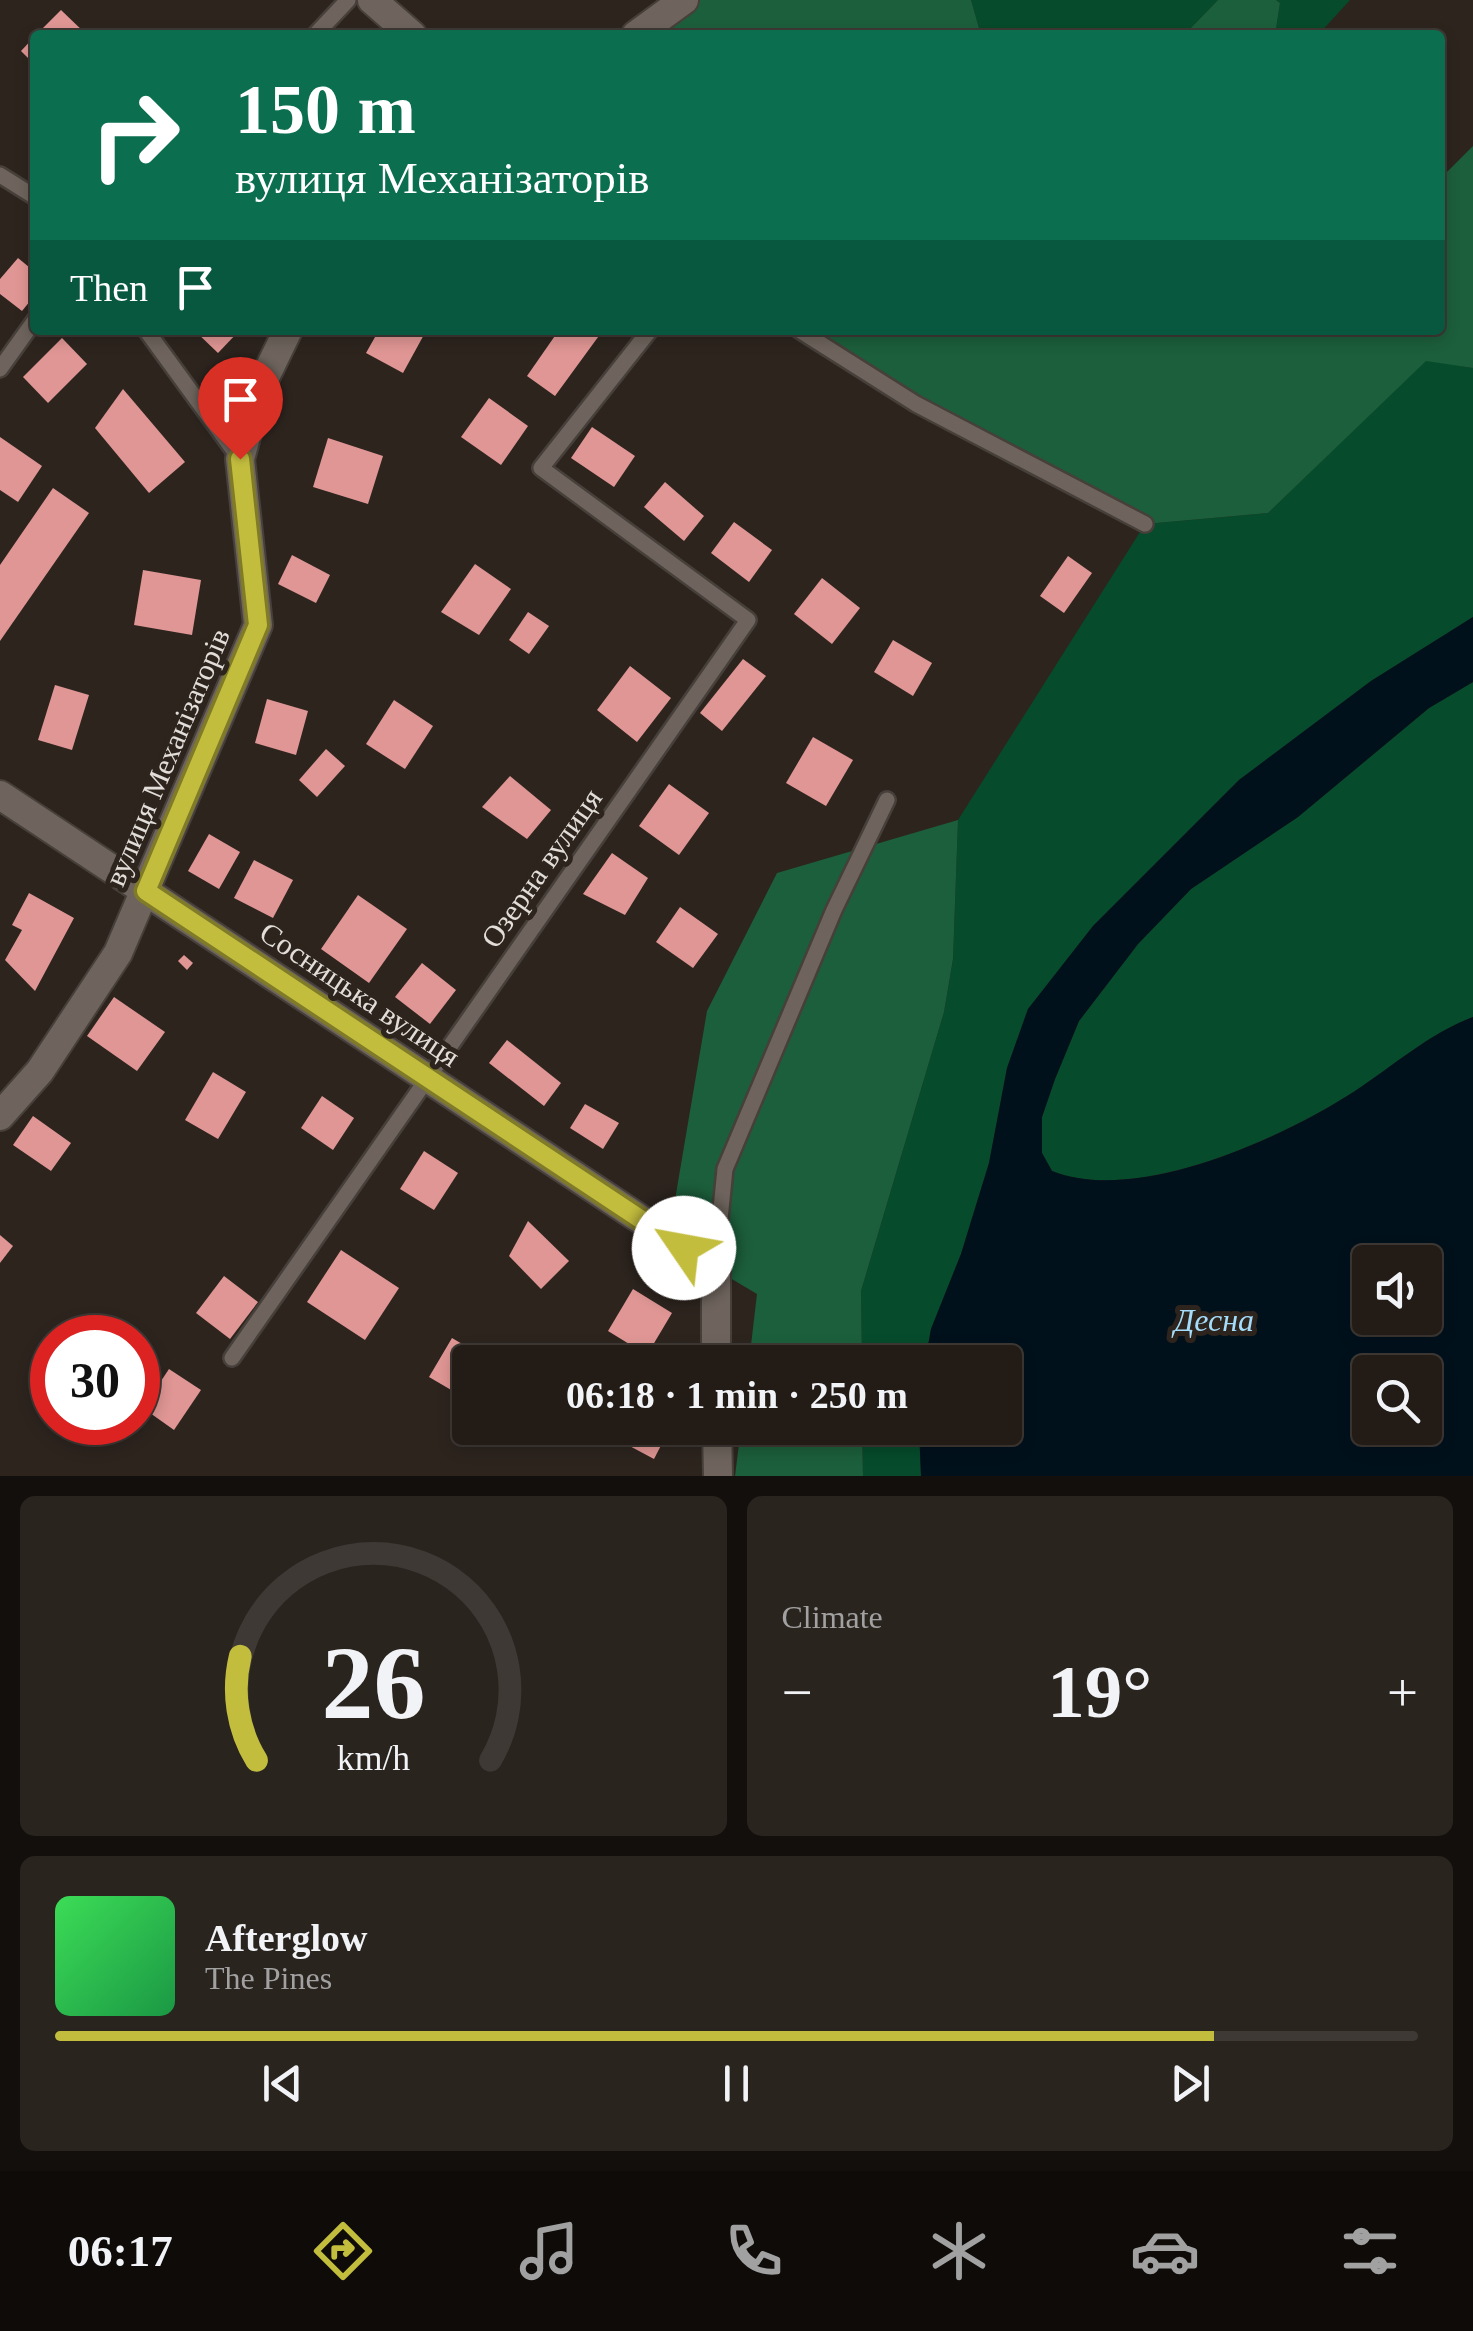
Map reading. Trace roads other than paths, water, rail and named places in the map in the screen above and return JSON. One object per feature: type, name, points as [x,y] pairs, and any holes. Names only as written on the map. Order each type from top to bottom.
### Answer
[{"type":"street","points":[[372,0],[406,30]]},
{"type":"street","points":[[643,30],[684,0]]},
{"type":"street","name":"вулиця Механізаторів","points":[[0,1116],[40,1071],[118,954],[258,625],[240,459],[258,392],[286,335]]},
{"type":"street","name":"Сосницька вулиця","points":[[0,795],[684,1248]]},
{"type":"street","points":[[716,1260],[716,1345]]},
{"type":"street","points":[[717,1445],[718,1476]]},
{"type":"lane","points":[[320,30],[348,0]]},
{"type":"lane","points":[[0,174],[30,193]]},
{"type":"lane","points":[[0,369],[30,327]]},
{"type":"lane","points":[[150,335],[240,459]]},
{"type":"lane","name":"Озерна вулиця","points":[[232,1358],[748,620],[541,468],[646,335]]},
{"type":"lane","points":[[806,335],[916,404],[1145,524]]},
{"type":"lane","points":[[716,1260],[725,1169],[834,910],[887,800]]},
{"type":"water","name":"Десна","points":[[1473,617],[1473,682],[1429,708],[1298,817],[1191,889],[1138,944],[1079,1021],[1042,1117],[1042,1153],[1052,1171],[1086,1179],[1166,1173],[1208,1161],[1250,1146],[1325,1109],[1427,1041],[1473,1017],[1473,1476],[921,1476],[920,1445],[1022,1445],[1022,1345],[928,1345],[989,1163],[1007,1068],[1028,1009],[1093,926],[1239,780],[1371,681]]}]
